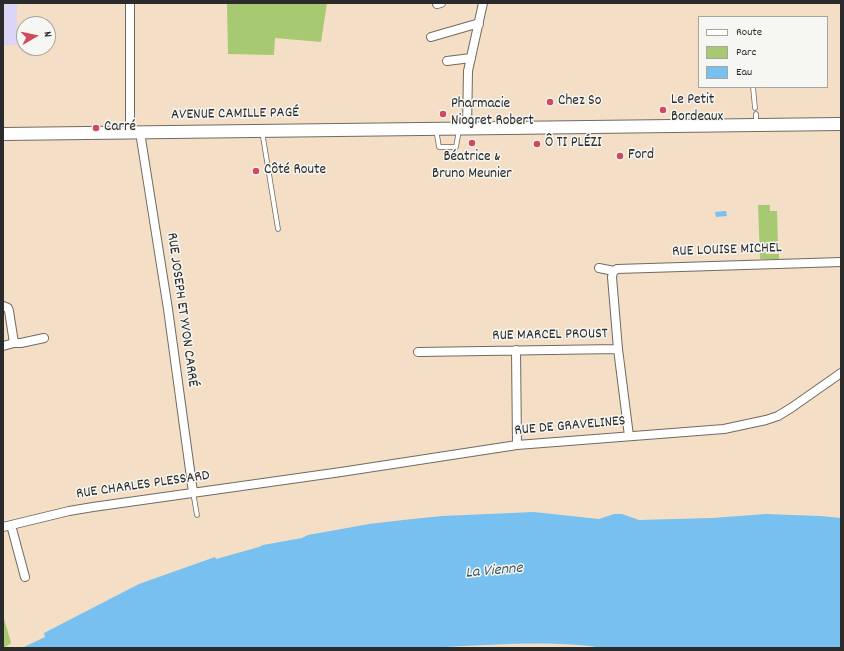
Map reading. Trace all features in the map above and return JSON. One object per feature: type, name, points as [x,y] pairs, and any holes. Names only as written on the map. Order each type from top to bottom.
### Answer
[{"type":"main road","name":"AVENUE CAMILLE PAGÉ","points":[[3,134],[463,129],[756,120],[841,124]]},
{"type":"street","name":"RUE JOSEPH ET YVON CARRÉ","points":[[130,3],[135,132],[168,309],[193,492]]},
{"type":"street","points":[[463,129],[471,58],[483,3]]},
{"type":"street","points":[[432,37],[479,24]]},
{"type":"street","points":[[447,61],[471,58]]},
{"type":"street","name":"RUE LOUISE MICHEL","points":[[599,268],[606,268],[614,271],[619,268],[841,262]]},
{"type":"street","points":[[614,271],[612,277],[618,349]]},
{"type":"street","points":[[3,306],[8,308],[9,311],[14,343]]},
{"type":"street","points":[[3,346],[44,338]]},
{"type":"street","name":"RUE MARCEL PROUST","points":[[418,352],[618,349],[629,436]]},
{"type":"street","points":[[516,350],[517,445]]},
{"type":"street","name":"RUE DE GRAVELINES","points":[[288,480],[517,445],[724,429],[772,419],[791,408],[841,373]]},
{"type":"street","name":"RUE CHARLES PLESSARD","points":[[7,526],[75,510],[193,492],[288,480]]},
{"type":"street","points":[[7,526],[26,577]]},
{"type":"lane","points":[[753,88],[755,108]]},
{"type":"lane","points":[[436,129],[439,147],[456,147],[463,129]]},
{"type":"lane","points":[[262,131],[278,229]]},
{"type":"lane","points":[[193,492],[197,515]]},
{"type":"shaded area","points":[[3,3],[17,3],[16,45],[3,45]]},
{"type":"green space","points":[[227,3],[327,3],[321,42],[275,38],[274,55],[228,54]]},
{"type":"green space","points":[[758,205],[770,205],[770,211],[777,211],[778,246],[774,245],[774,242],[767,242],[766,247],[763,247],[763,252],[766,252],[766,254],[779,254],[779,259],[760,259]]},
{"type":"green space","points":[[3,615],[11,643],[4,648],[3,648]]},
{"type":"water","points":[[726,211],[727,216],[716,217],[715,212]]},
{"type":"water","name":"La Vienne","points":[[534,512],[599,519],[614,514],[622,514],[639,520],[712,518],[766,514],[841,518],[841,648],[604,648],[565,644],[504,644],[430,648],[22,648],[45,637],[44,633],[139,584],[215,557],[216,559],[263,545],[369,524],[442,516]]},
{"type":"place","name":"Chez So","points":[[550,102]]},
{"type":"place","name":"Le Petit Bordeaux","points":[[663,110]]},
{"type":"place","name":"Pharmacie Niogret Robert","points":[[443,114]]},
{"type":"place","name":"Carré","points":[[96,128]]},
{"type":"place","name":"Béatrice & Bruno Meunier","points":[[472,143]]},
{"type":"place","name":"Ô TI PLÉZI","points":[[537,144]]},
{"type":"place","name":"Ford","points":[[620,156]]},
{"type":"place","name":"Côté Route","points":[[256,171]]}]
